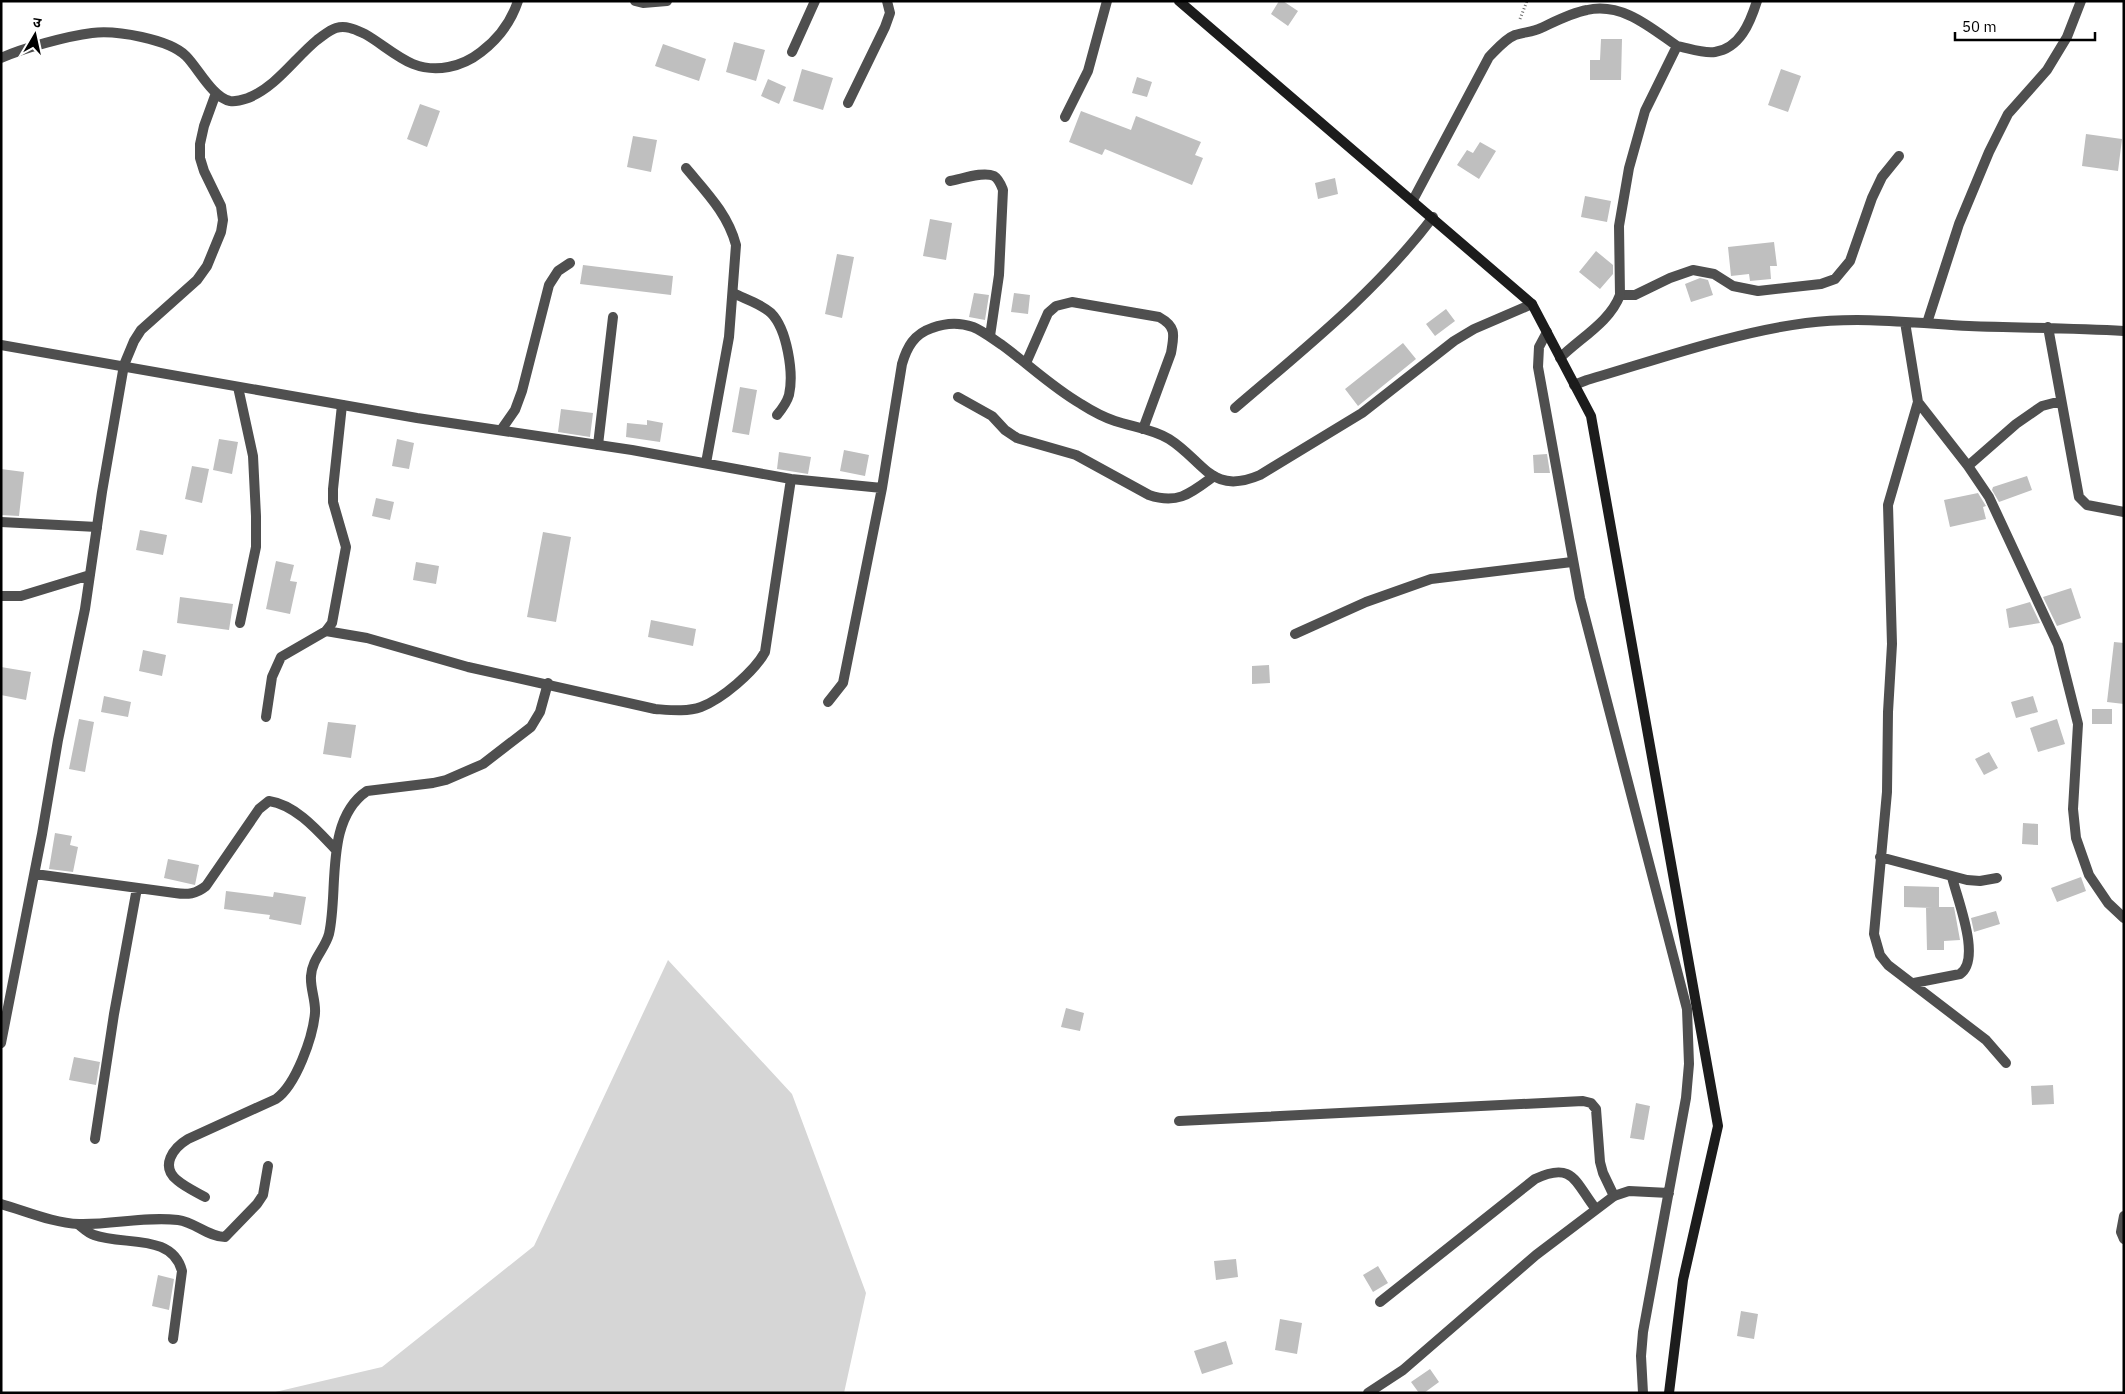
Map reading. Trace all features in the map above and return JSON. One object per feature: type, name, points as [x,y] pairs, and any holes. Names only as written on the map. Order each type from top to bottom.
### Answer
[{"type":"main road","points":[[1179,1],[1532,304],[1591,416],[1718,1126],[1683,1280],[1669,1393]]},
{"type":"street","points":[[1,58],[36,46],[92,33],[105,32],[160,41],[173,46],[194,64],[216,93],[223,99],[237,102],[270,87],[300,54],[335,28],[345,27],[373,39],[412,64],[441,69],[457,65],[476,56],[491,44],[505,28],[518,1]]},
{"type":"street","points":[[635,1],[643,3],[668,1]]},
{"type":"street","points":[[792,52],[814,1]]},
{"type":"street","points":[[848,103],[885,27],[890,13],[887,1]]},
{"type":"street","points":[[1065,117],[1088,71],[1107,1]]},
{"type":"street","points":[[1413,200],[1489,57],[1500,45],[1514,36],[1538,29],[1589,9],[1606,9],[1622,12],[1635,18],[1677,46],[1714,53],[1732,46],[1748,26],[1756,1]]},
{"type":"street","points":[[1927,323],[1959,224],[1989,152],[2008,114],[2047,70],[2067,37],[2081,1]]},
{"type":"street","points":[[1560,358],[1600,322],[1617,302],[1620,295],[1619,226],[1629,168],[1645,111],[1677,46]]},
{"type":"street","points":[[1,1043],[85,608],[96,527],[124,365],[141,330],[197,280],[207,266],[221,232],[223,220],[221,206],[204,171],[200,158],[200,144],[204,126],[216,93]]},
{"type":"street","points":[[1620,295],[1635,295],[1670,278],[1693,270],[1714,274],[1733,286],[1758,290],[1821,284],[1835,279],[1850,260],[1872,198],[1882,177],[1899,156]]},
{"type":"street","points":[[686,168],[724,215],[736,245],[729,337],[706,463]]},
{"type":"street","points":[[950,181],[985,175],[995,177],[1000,182],[1003,190],[999,275],[990,336]]},
{"type":"street","points":[[1235,408],[1370,289],[1408,250],[1433,218]]},
{"type":"street","points":[[501,430],[515,410],[522,391],[549,285],[558,271],[570,263]]},
{"type":"street","points":[[733,293],[762,306],[777,320],[783,332],[790,385],[788,397],[777,415]]},
{"type":"street","points":[[1026,363],[1048,313],[1056,306],[1072,302],[1159,317],[1169,322],[1174,331],[1171,353],[1143,429]]},
{"type":"street","points":[[828,702],[842,683],[882,488],[902,364],[907,347],[916,336],[944,324],[972,327],[990,336],[1060,390],[1085,406],[1115,421],[1143,429],[1170,440],[1204,470],[1214,476],[1234,482],[1248,480],[1260,474],[1362,413],[1454,340],[1474,329],[1532,304]]},
{"type":"street","points":[[598,445],[613,316]]},
{"type":"street","points":[[1574,385],[1743,336],[1807,323],[1881,321],[2124,331]]},
{"type":"street","points":[[1905,322],[1918,402],[1888,505],[1892,644],[1888,712],[1887,792],[1874,934],[1880,954],[1888,965],[1914,983],[1986,1040],[2006,1063]]},
{"type":"street","points":[[2048,327],[2079,497],[2087,504],[2124,512]]},
{"type":"street","points":[[1547,332],[1539,347],[1538,367],[1572,562],[1687,1009],[1689,1064],[1686,1098],[1643,1332],[1641,1356],[1643,1393]]},
{"type":"street","points":[[1,345],[124,365],[342,405],[598,445],[791,479],[882,488]]},
{"type":"street","points":[[238,387],[253,456],[256,516],[256,548],[240,623]]},
{"type":"street","points":[[958,397],[992,416],[1005,430],[1017,438],[1076,455],[1160,499],[1180,498],[1188,495],[1214,476]]},
{"type":"street","points":[[1968,466],[2016,424],[2042,406],[2061,401]]},
{"type":"street","points":[[1918,402],[1968,466],[1994,507],[2058,645],[2078,724],[2073,809],[2076,838],[2089,875],[2108,903],[2124,918]]},
{"type":"street","points":[[266,717],[272,677],[281,657],[326,631],[332,623],[335,612],[346,547],[333,496],[342,405]]},
{"type":"street","points":[[326,631],[367,638],[461,665],[655,709],[678,711],[701,707],[737,684],[761,660],[768,644],[791,479]]},
{"type":"street","points":[[1,522],[96,527]]},
{"type":"street","points":[[1295,634],[1366,602],[1431,579],[1572,562]]},
{"type":"street","points":[[1,596],[21,596],[90,575]]},
{"type":"street","points":[[205,1197],[177,1180],[172,1174],[169,1163],[172,1152],[177,1146],[188,1139],[276,1099],[285,1093],[295,1076],[301,1064],[315,1013],[310,978],[316,958],[328,938],[331,922],[336,850],[346,816],[358,797],[367,791],[381,788],[446,780],[483,764],[531,728],[540,712],[548,684]]},
{"type":"street","points":[[34,874],[184,895],[199,892],[206,886],[259,809],[269,801],[283,803],[313,826],[336,850]]},
{"type":"street","points":[[1880,857],[1952,877],[1980,881],[1997,878]]},
{"type":"street","points":[[1914,983],[1960,974],[1968,964],[1970,948],[1952,877]]},
{"type":"street","points":[[95,1139],[114,1014],[137,888]]},
{"type":"street","points":[[1179,1121],[1583,1101],[1591,1103],[1596,1109],[1600,1162],[1614,1196]]},
{"type":"street","points":[[1,1204],[57,1221],[78,1224],[165,1219],[181,1221],[218,1237],[224,1237],[258,1204],[263,1194],[268,1166]]},
{"type":"street","points":[[1380,1302],[1535,1179],[1543,1175],[1554,1172],[1566,1172],[1573,1177],[1596,1208]]},
{"type":"street","points":[[1368,1393],[1403,1370],[1536,1254],[1614,1196],[1629,1190],[1669,1193]]},
{"type":"street","points":[[2124,1216],[2121,1232],[2124,1239]]},
{"type":"street","points":[[78,1224],[92,1234],[154,1245],[170,1250],[175,1255],[180,1262],[182,1271],[173,1339]]},
{"type":"shaded area","points":[[668,960],[792,1094],[866,1293],[844,1393],[271,1393],[382,1367],[534,1246]]},
{"type":"building","points":[[1279,1],[1283,1],[1298,11],[1288,26],[1271,14]]},
{"type":"building","points":[[1601,39],[1622,39],[1621,80],[1590,80],[1590,60],[1600,60]]},
{"type":"building","points":[[734,42],[765,50],[756,81],[726,72]]},
{"type":"building","points":[[663,44],[706,59],[699,81],[655,66]]},
{"type":"building","points":[[802,69],[833,78],[823,110],[793,101]]},
{"type":"building","points":[[1781,69],[1801,76],[1788,112],[1768,105]]},
{"type":"building","points":[[1137,77],[1152,82],[1147,97],[1132,93]]},
{"type":"building","points":[[768,79],[786,87],[779,104],[761,96]]},
{"type":"building","points":[[420,104],[440,111],[427,147],[407,139]]},
{"type":"building","points":[[1081,111],[1131,130],[1136,116],[1201,142],[1195,155],[1203,158],[1192,185],[1105,149],[1102,155],[1069,142]]},
{"type":"building","points":[[2086,134],[2122,139],[2118,171],[2082,166]]},
{"type":"building","points":[[633,136],[657,140],[651,172],[627,167]]},
{"type":"building","points":[[1480,142],[1496,151],[1479,179],[1457,165],[1467,150],[1473,153]]},
{"type":"building","points":[[1335,178],[1338,194],[1318,199],[1315,183]]},
{"type":"building","points":[[1585,196],[1611,201],[1607,222],[1581,217]]},
{"type":"building","points":[[930,219],[952,223],[946,260],[923,256]]},
{"type":"building","points":[[1774,242],[1777,266],[1770,266],[1771,279],[1750,281],[1749,274],[1731,276],[1728,247]]},
{"type":"building","points":[[1596,251],[1613,265],[1613,274],[1600,289],[1579,272]]},
{"type":"building","points":[[837,254],[854,257],[842,318],[825,314]]},
{"type":"building","points":[[583,265],[673,276],[671,295],[580,284]]},
{"type":"building","points":[[1700,278],[1708,280],[1713,295],[1691,302],[1685,284]]},
{"type":"building","points":[[974,293],[989,295],[985,320],[969,317]]},
{"type":"building","points":[[1014,293],[1030,295],[1028,314],[1011,312]]},
{"type":"building","points":[[1446,309],[1455,321],[1435,336],[1426,324]]},
{"type":"building","points":[[1403,343],[1416,359],[1358,406],[1345,389]]},
{"type":"building","points":[[740,387],[757,390],[749,435],[732,432]]},
{"type":"building","points":[[561,409],[593,413],[590,437],[558,432]]},
{"type":"building","points":[[647,420],[663,423],[660,442],[626,437],[627,423],[647,425]]},
{"type":"building","points":[[219,439],[238,442],[232,474],[213,470]]},
{"type":"building","points":[[397,439],[414,443],[409,469],[392,466]]},
{"type":"building","points":[[844,450],[869,455],[865,476],[840,471]]},
{"type":"building","points":[[779,452],[811,457],[808,474],[777,469]]},
{"type":"building","points":[[1547,454],[1550,473],[1534,473],[1533,455]]},
{"type":"building","points":[[192,466],[209,469],[202,503],[185,499]]},
{"type":"building","points":[[1,469],[24,472],[19,516],[1,515]]},
{"type":"building","points":[[2027,476],[2032,490],[1999,502],[1992,490],[1993,487]]},
{"type":"building","points":[[1978,493],[1986,506],[1983,507],[1986,519],[1950,527],[1944,500]]},
{"type":"building","points":[[376,498],[394,502],[390,520],[372,516]]},
{"type":"building","points":[[140,530],[167,535],[163,555],[136,550]]},
{"type":"building","points":[[543,532],[571,537],[556,622],[527,617]]},
{"type":"building","points":[[276,561],[294,565],[290,581],[297,582],[290,614],[266,609]]},
{"type":"building","points":[[416,562],[439,566],[436,584],[413,580]]},
{"type":"building","points":[[2071,588],[2081,618],[2057,626],[2043,597]]},
{"type":"building","points":[[180,597],[233,604],[229,630],[177,623]]},
{"type":"building","points":[[2030,602],[2040,623],[2009,628],[2006,609]]},
{"type":"building","points":[[651,620],[696,629],[693,646],[648,637]]},
{"type":"building","points":[[2114,642],[2124,643],[2124,704],[2107,702]]},
{"type":"building","points":[[143,650],[166,655],[162,676],[139,671]]},
{"type":"building","points":[[1269,665],[1270,683],[1252,684],[1252,666]]},
{"type":"building","points":[[1,667],[31,672],[26,700],[1,695]]},
{"type":"building","points":[[104,696],[131,702],[128,717],[101,712]]},
{"type":"building","points":[[2033,696],[2038,712],[2016,718],[2011,702]]},
{"type":"building","points":[[2092,709],[2112,709],[2112,724],[2092,724]]},
{"type":"building","points":[[79,719],[94,722],[85,772],[69,769]]},
{"type":"building","points":[[2057,719],[2065,744],[2038,752],[2030,728]]},
{"type":"building","points":[[328,722],[356,725],[351,758],[323,754]]},
{"type":"building","points":[[1989,752],[1998,768],[1984,775],[1975,759]]},
{"type":"building","points":[[2023,823],[2038,824],[2038,845],[2022,844]]},
{"type":"building","points":[[55,833],[72,836],[70,845],[78,847],[73,872],[49,869]]},
{"type":"building","points":[[168,859],[199,865],[195,885],[164,878]]},
{"type":"building","points":[[2081,877],[2086,891],[2057,902],[2051,888]]},
{"type":"building","points":[[1904,886],[1939,887],[1939,907],[1954,907],[1960,940],[1944,941],[1944,950],[1927,950],[1926,908],[1932,908],[1904,907]]},
{"type":"building","points":[[226,891],[273,897],[274,892],[306,897],[301,925],[269,919],[270,915],[224,909]]},
{"type":"building","points":[[1996,911],[2000,924],[1974,932],[1971,918]]},
{"type":"building","points":[[1066,1008],[1084,1013],[1080,1031],[1061,1027]]},
{"type":"building","points":[[74,1057],[100,1062],[96,1085],[69,1080]]},
{"type":"building","points":[[2053,1085],[2054,1104],[2032,1105],[2031,1086]]},
{"type":"building","points":[[1636,1103],[1650,1106],[1644,1140],[1630,1138]]},
{"type":"building","points":[[1236,1259],[1238,1277],[1216,1280],[1214,1261]]},
{"type":"building","points":[[1378,1266],[1388,1283],[1373,1292],[1363,1275]]},
{"type":"building","points":[[158,1275],[174,1279],[169,1310],[152,1306]]},
{"type":"building","points":[[1741,1311],[1758,1314],[1754,1339],[1737,1336]]},
{"type":"building","points":[[1280,1319],[1302,1323],[1297,1354],[1275,1350]]},
{"type":"building","points":[[1226,1341],[1233,1364],[1202,1374],[1194,1351]]},
{"type":"building","points":[[1430,1369],[1439,1382],[1424,1393],[1419,1393],[1411,1382]]}]
